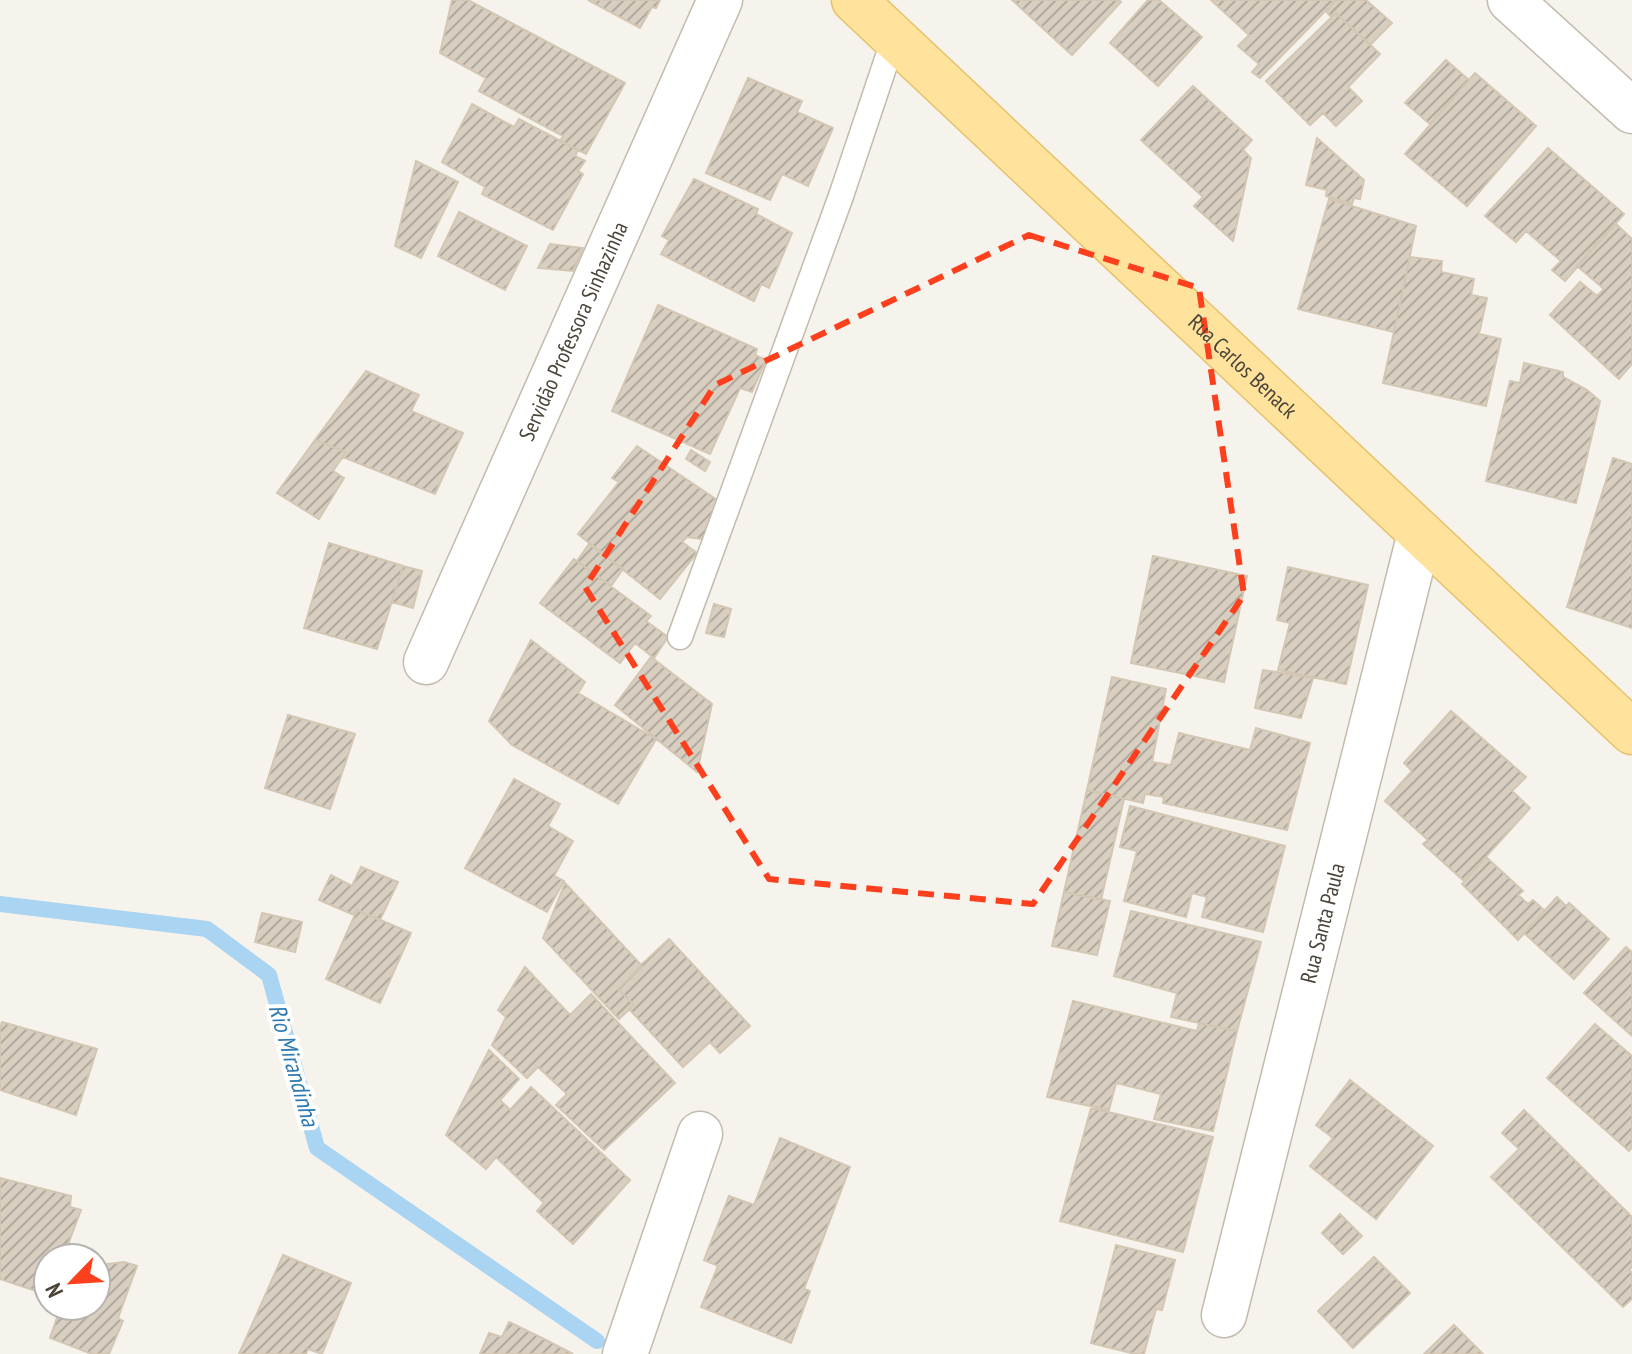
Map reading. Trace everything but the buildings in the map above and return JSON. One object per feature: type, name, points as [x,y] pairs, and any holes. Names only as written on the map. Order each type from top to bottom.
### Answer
[{"type":"main road","name":"Rua Carlos Benack","points":[[854,0],[1632,732]]},
{"type":"street","name":"Servidão Professora Sinhazinha","points":[[426,662],[720,0]]},
{"type":"street","points":[[1510,0],[1632,111]]},
{"type":"street","name":"Rua Santa Paula","points":[[1224,1315],[1420,533]]},
{"type":"street","points":[[625,1354],[700,1134]]},
{"type":"lane","points":[[680,637],[841,196],[894,38]]},
{"type":"highlighted area","points":[[1029,235],[1199,288],[1244,595],[1033,904],[769,879],[585,587],[715,385]]},
{"type":"waterway","name":"Rio Mirandinha","points":[[0,904],[207,929],[269,975],[317,1148],[597,1341]]}]
